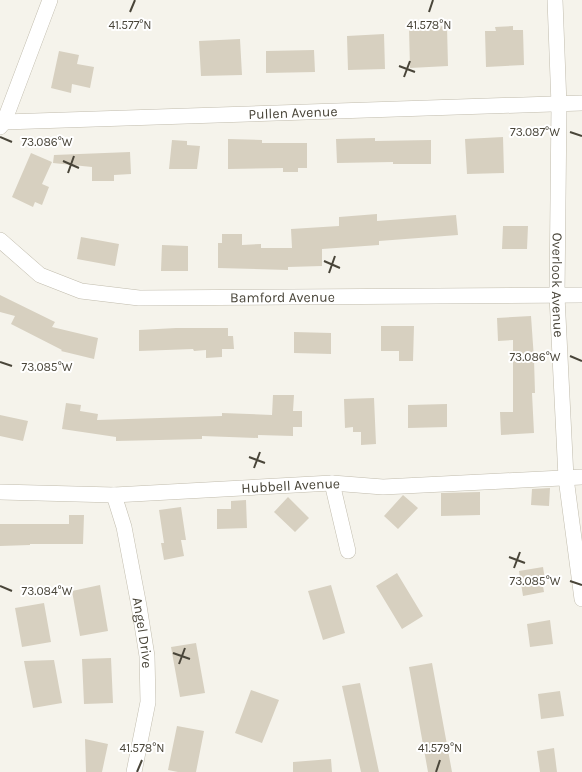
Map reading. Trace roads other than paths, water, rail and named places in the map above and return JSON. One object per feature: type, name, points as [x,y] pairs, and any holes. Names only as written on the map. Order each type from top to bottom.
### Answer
[{"type":"street","points":[[2,125],[50,0]]},
{"type":"street","name":"Overlook Avenue","points":[[555,0],[559,105],[557,296],[566,478],[582,599]]},
{"type":"street","name":"Pullen Avenue","points":[[2,125],[582,103]]},
{"type":"street","name":"Bamford Avenue","points":[[0,240],[40,275],[81,291],[139,298],[582,295]]},
{"type":"street","name":"Hubbell Avenue","points":[[0,492],[114,495],[332,483],[383,487],[582,477]]},
{"type":"street","points":[[332,483],[348,551]]},
{"type":"street","name":"Angel Drive","points":[[114,495],[124,527],[147,656],[148,702],[134,772]]}]
